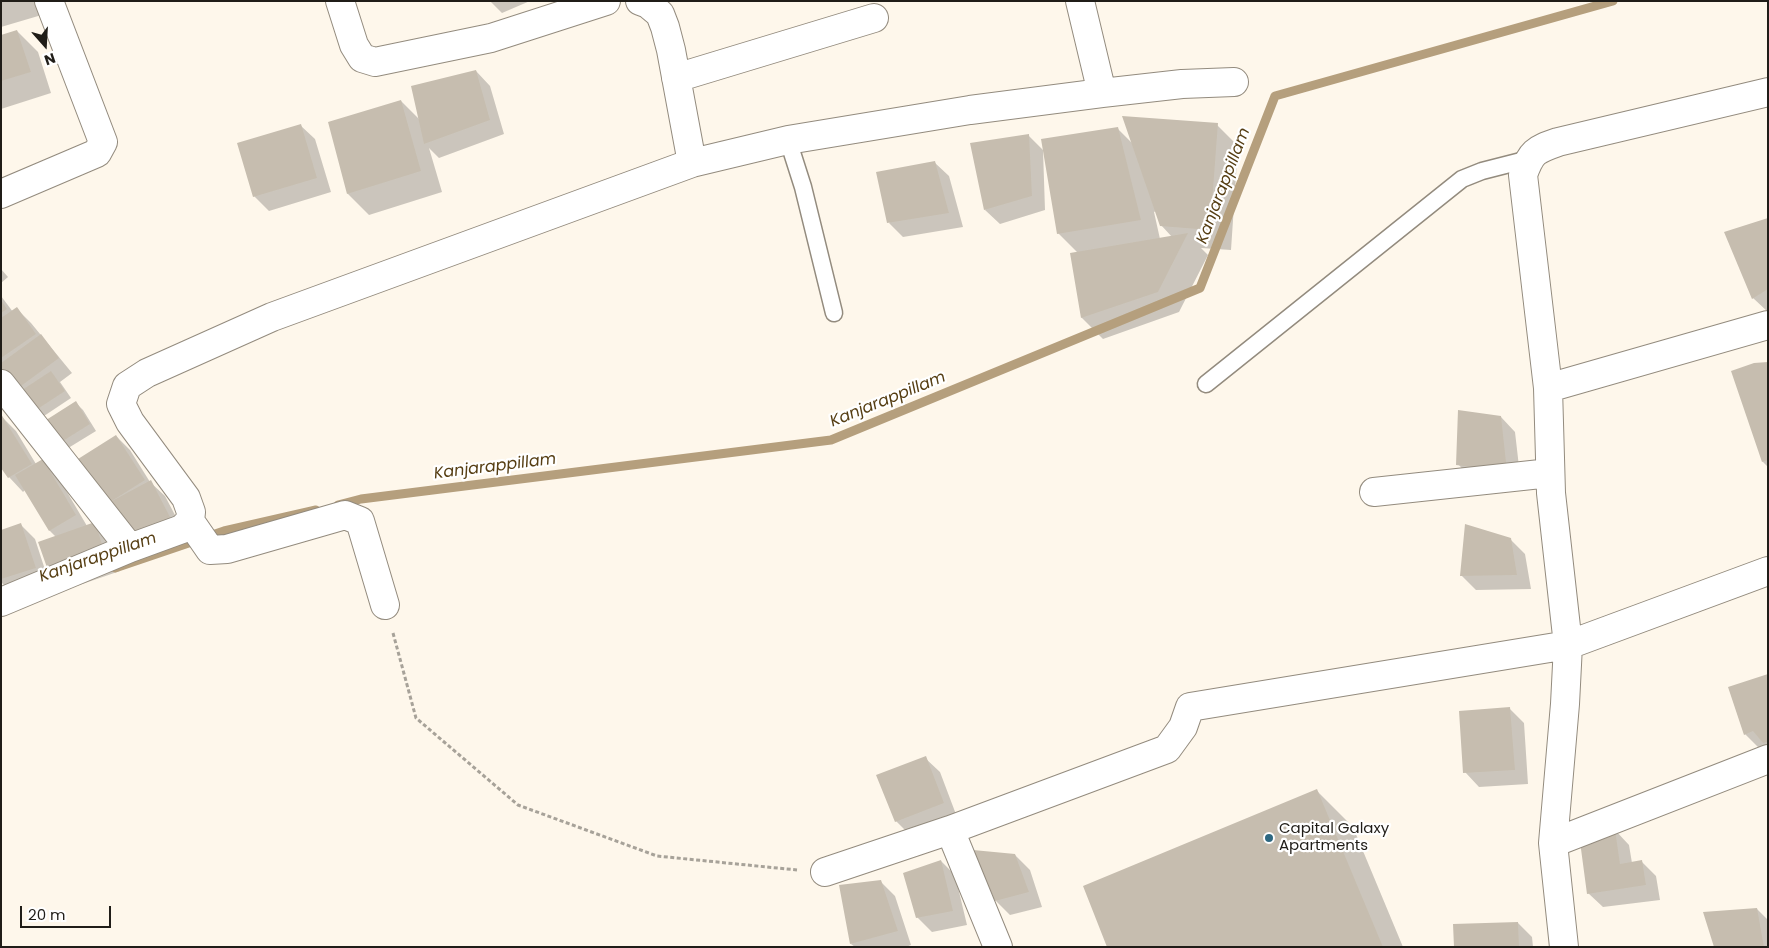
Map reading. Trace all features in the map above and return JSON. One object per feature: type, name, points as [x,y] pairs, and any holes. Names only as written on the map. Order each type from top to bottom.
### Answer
[{"type":"street","points":[[1,194],[97,153],[104,142],[49,1]]},
{"type":"street","points":[[340,1],[354,45],[362,58],[375,62],[491,38],[606,1]]},
{"type":"street","points":[[640,1],[648,4],[660,14],[665,27],[692,163]]},
{"type":"street","points":[[1080,1],[1102,93]]},
{"type":"street","points":[[676,78],[874,18]]},
{"type":"street","points":[[199,534],[186,498],[130,422],[121,404],[127,386],[147,373],[272,317],[692,163],[788,140],[970,110],[1182,84],[1234,82]]},
{"type":"street","points":[[1564,947],[1553,843],[1568,645],[1551,493],[1548,388],[1523,175],[1529,159],[1540,148],[1558,142],[1768,92]]},
{"type":"street","points":[[1548,388],[1768,325]]},
{"type":"street","points":[[1,384],[130,548]]},
{"type":"street","points":[[1374,492],[1550,473]]},
{"type":"street","points":[[1,602],[182,528],[199,534],[227,549],[345,514],[360,521],[385,605]]},
{"type":"street","points":[[825,872],[950,830],[1167,749],[1183,727],[1190,707],[1568,645],[1768,571]]},
{"type":"street","points":[[1553,843],[1768,758]]},
{"type":"street","points":[[950,830],[998,947]]},
{"type":"lane","points":[[788,140],[803,187],[834,313]]},
{"type":"lane","points":[[1206,384],[1462,179],[1482,171],[1529,159]]},
{"type":"path","points":[[385,605],[416,718],[518,805],[658,856],[825,872]]},
{"type":"building","points":[[17,30],[31,72],[1,81],[1,35]]},
{"type":"building","points":[[476,70],[490,120],[424,144],[411,86]]},
{"type":"building","points":[[401,100],[421,171],[347,194],[328,122]]},
{"type":"building","points":[[1122,116],[1218,123],[1210,230],[1160,226]]},
{"type":"building","points":[[301,124],[317,178],[253,197],[237,143]]},
{"type":"building","points":[[1118,127],[1141,220],[1057,234],[1041,139]]},
{"type":"building","points":[[1029,134],[1032,196],[984,210],[970,143]]},
{"type":"building","points":[[935,161],[949,213],[887,223],[876,172]]},
{"type":"building","points":[[1768,218],[1768,289],[1752,299],[1724,232]]},
{"type":"building","points":[[1188,233],[1158,292],[1081,318],[1070,253]]},
{"type":"building","points":[[1,300],[7,309],[1,313]]},
{"type":"building","points":[[17,307],[36,334],[1,358],[1,318]]},
{"type":"building","points":[[41,334],[59,358],[17,389],[1,368],[1,363]]},
{"type":"building","points":[[1768,362],[1768,460],[1762,462],[1731,371],[1754,363]]},
{"type":"building","points":[[51,371],[65,391],[33,412],[19,392]]},
{"type":"building","points":[[76,401],[90,424],[58,444],[43,422]]},
{"type":"building","points":[[1458,410],[1501,416],[1507,471],[1456,465]]},
{"type":"building","points":[[1,414],[32,464],[8,478],[1,468]]},
{"type":"building","points":[[116,435],[145,480],[107,504],[78,459]]},
{"type":"building","points":[[43,459],[76,515],[49,531],[15,475]]},
{"type":"building","points":[[151,480],[172,521],[133,542],[112,501]]},
{"type":"building","points":[[95,522],[106,557],[50,576],[38,542]]},
{"type":"building","points":[[21,523],[36,568],[1,579],[1,530]]},
{"type":"building","points":[[1465,524],[1511,538],[1517,575],[1460,576]]},
{"type":"building","points":[[1768,674],[1768,742],[1763,743],[1753,731],[1744,735],[1728,687]]},
{"type":"building","points":[[1510,707],[1515,770],[1463,773],[1459,711]]},
{"type":"building","points":[[926,756],[944,803],[895,822],[876,775]]},
{"type":"building","name":"Capital Galaxy Apartments","points":[[1317,789],[1383,947],[1107,947],[1083,886]]},
{"type":"building","points":[[1615,829],[1620,864],[1642,860],[1646,885],[1587,894],[1579,834]]},
{"type":"building","points":[[973,850],[1015,854],[1029,892],[995,901]]},
{"type":"building","points":[[941,860],[953,911],[916,918],[903,873]]},
{"type":"building","points":[[881,880],[898,931],[850,944],[839,885]]},
{"type":"building","points":[[1757,908],[1764,947],[1714,947],[1703,912]]},
{"type":"building","points":[[1518,922],[1519,947],[1454,947],[1453,924]]},
{"type":"waterway","name":"Kanjarappillam","points":[[338,505],[361,499],[831,440],[1200,288],[1275,96],[1613,1]]},
{"type":"waterway","name":"Kanjarappillam","points":[[115,568],[224,531],[316,510]]},
{"type":"place","name":"Capital Galaxy Apartments","points":[[1269,838]]}]
